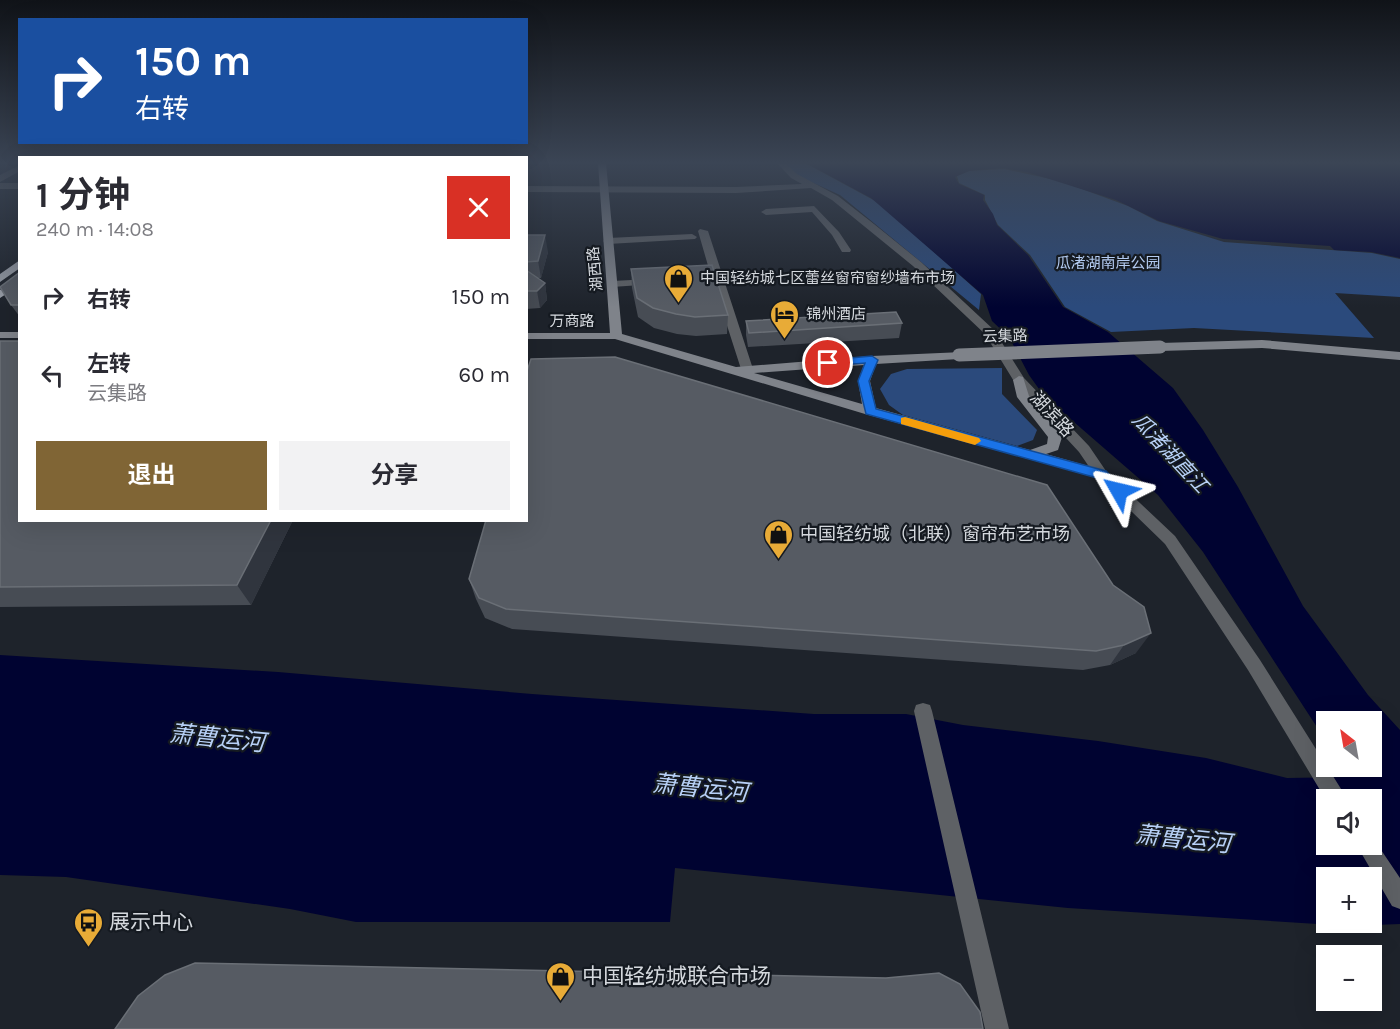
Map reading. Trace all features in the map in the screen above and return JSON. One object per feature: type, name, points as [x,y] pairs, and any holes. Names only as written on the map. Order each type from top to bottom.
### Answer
[{"type":"main road","points":[[0,279],[18,265]]},
{"type":"main road","points":[[0,296],[18,281]]},
{"type":"street","name":"湖西路","points":[[605,211],[616,336]]},
{"type":"street","points":[[766,212],[782,211]]},
{"type":"street","points":[[816,211],[836,234],[846,250]]},
{"type":"street","name":"湖滨路","points":[[852,211],[972,313],[990,332],[1019,380],[1077,442],[1101,474],[1170,540],[1254,665],[1331,789]]},
{"type":"street","points":[[703,231],[747,369]]},
{"type":"street","points":[[608,241],[692,237]]},
{"type":"street","points":[[682,281],[717,279]]},
{"type":"street","points":[[612,284],[658,282]]},
{"type":"street","points":[[0,335],[18,335]]},
{"type":"street","name":"万商路","points":[[528,336],[616,336]]},
{"type":"street","name":"云集路","points":[[616,336],[728,370],[959,355],[1262,344],[1400,356]]},
{"type":"street","points":[[870,411],[864,381],[872,360]]},
{"type":"street","points":[[728,370],[1027,456],[1101,474]]},
{"type":"street","points":[[1019,380],[1023,397],[1054,437],[1053,447],[1027,456]]},
{"type":"street","points":[[923,711],[997,1029]]},
{"type":"street","points":[[1373,855],[1400,898]]},
{"type":"green space","points":[[859,211],[888,211],[981,294],[979,310]]},
{"type":"green space","name":"瓜渚湖南岸公园","points":[[991,211],[1138,211],[1157,221],[1224,242],[1372,253],[1400,259],[1400,297],[1335,293],[1374,338],[1194,328],[1111,332],[1065,307],[1030,255],[998,225]]},
{"type":"green space","points":[[1002,368],[1002,394],[1037,430],[1033,440],[1017,446],[903,415],[889,405],[880,389],[891,374],[907,369]]},
{"type":"water","points":[[886,211],[991,211],[997,225],[1028,255],[1063,307],[1108,332],[1173,388],[1203,430],[1238,487],[1303,606],[1368,695],[1400,730],[1400,924],[1382,925],[1382,867],[1316,867],[1316,924],[1068,908],[675,868],[670,922],[356,922],[290,909],[66,877],[0,875],[0,655],[278,672],[532,694],[814,714],[906,714],[963,725],[1098,741],[1206,758],[1287,778],[1382,777],[1382,711],[1316,711],[1316,726],[1203,552],[1158,495],[1044,396],[1029,375],[1009,337],[992,321],[983,295]]},
{"type":"water","points":[[1139,211],[1400,211],[1400,258],[1371,252],[1334,250],[1330,246],[1223,239],[1159,221]]},
{"type":"building","points":[[528,235],[545,235],[538,261],[528,262]]},
{"type":"building","points":[[712,265],[728,315],[695,317],[676,314],[653,308],[637,298],[631,269]]},
{"type":"building","points":[[528,271],[545,283],[537,291],[528,291]]},
{"type":"building","points":[[18,274],[18,305],[11,305],[0,287]]},
{"type":"building","points":[[896,312],[902,323],[749,333],[746,321]]},
{"type":"building","points":[[0,341],[18,341],[18,522],[270,522],[237,585],[0,587]]},
{"type":"building","name":"中国轻纺城（北联）窗帘布艺市场","points":[[615,357],[1047,485],[1113,585],[1144,607],[1151,633],[1124,645],[1096,651],[506,609],[479,598],[469,579],[485,522],[528,522],[528,368],[531,359]]},
{"type":"building","name":"中国轻纺城联合市场","points":[[195,963],[886,978],[939,973],[960,984],[980,1012],[983,1029],[115,1029],[138,996],[165,975]]},
{"type":"slow traffic","points":[[905,421],[975,441]]},
{"type":"place","name":"中国轻纺城七区蕾丝窗帘窗纱墙布市场","points":[[679,304]]},
{"type":"place","name":"锦州酒店","points":[[785,340]]},
{"type":"place","name":"中国轻纺城（北联）窗帘布艺市场","points":[[779,560]]},
{"type":"place","name":"展示中心","points":[[88,948]]},
{"type":"place","name":"中国轻纺城联合市场","points":[[561,1002]]},
{"type":"route","points":[[828,363],[872,360],[864,381],[870,411],[1027,456],[1101,474],[1119,491]]},
{"type":"water label","name":"瓜渚湖直江","points":[[1170,453]]},
{"type":"water label","name":"萧曹运河","points":[[217,738]]},
{"type":"water label","name":"萧曹运河","points":[[700,788]]},
{"type":"water label","name":"萧曹运河","points":[[1183,839]]}]
